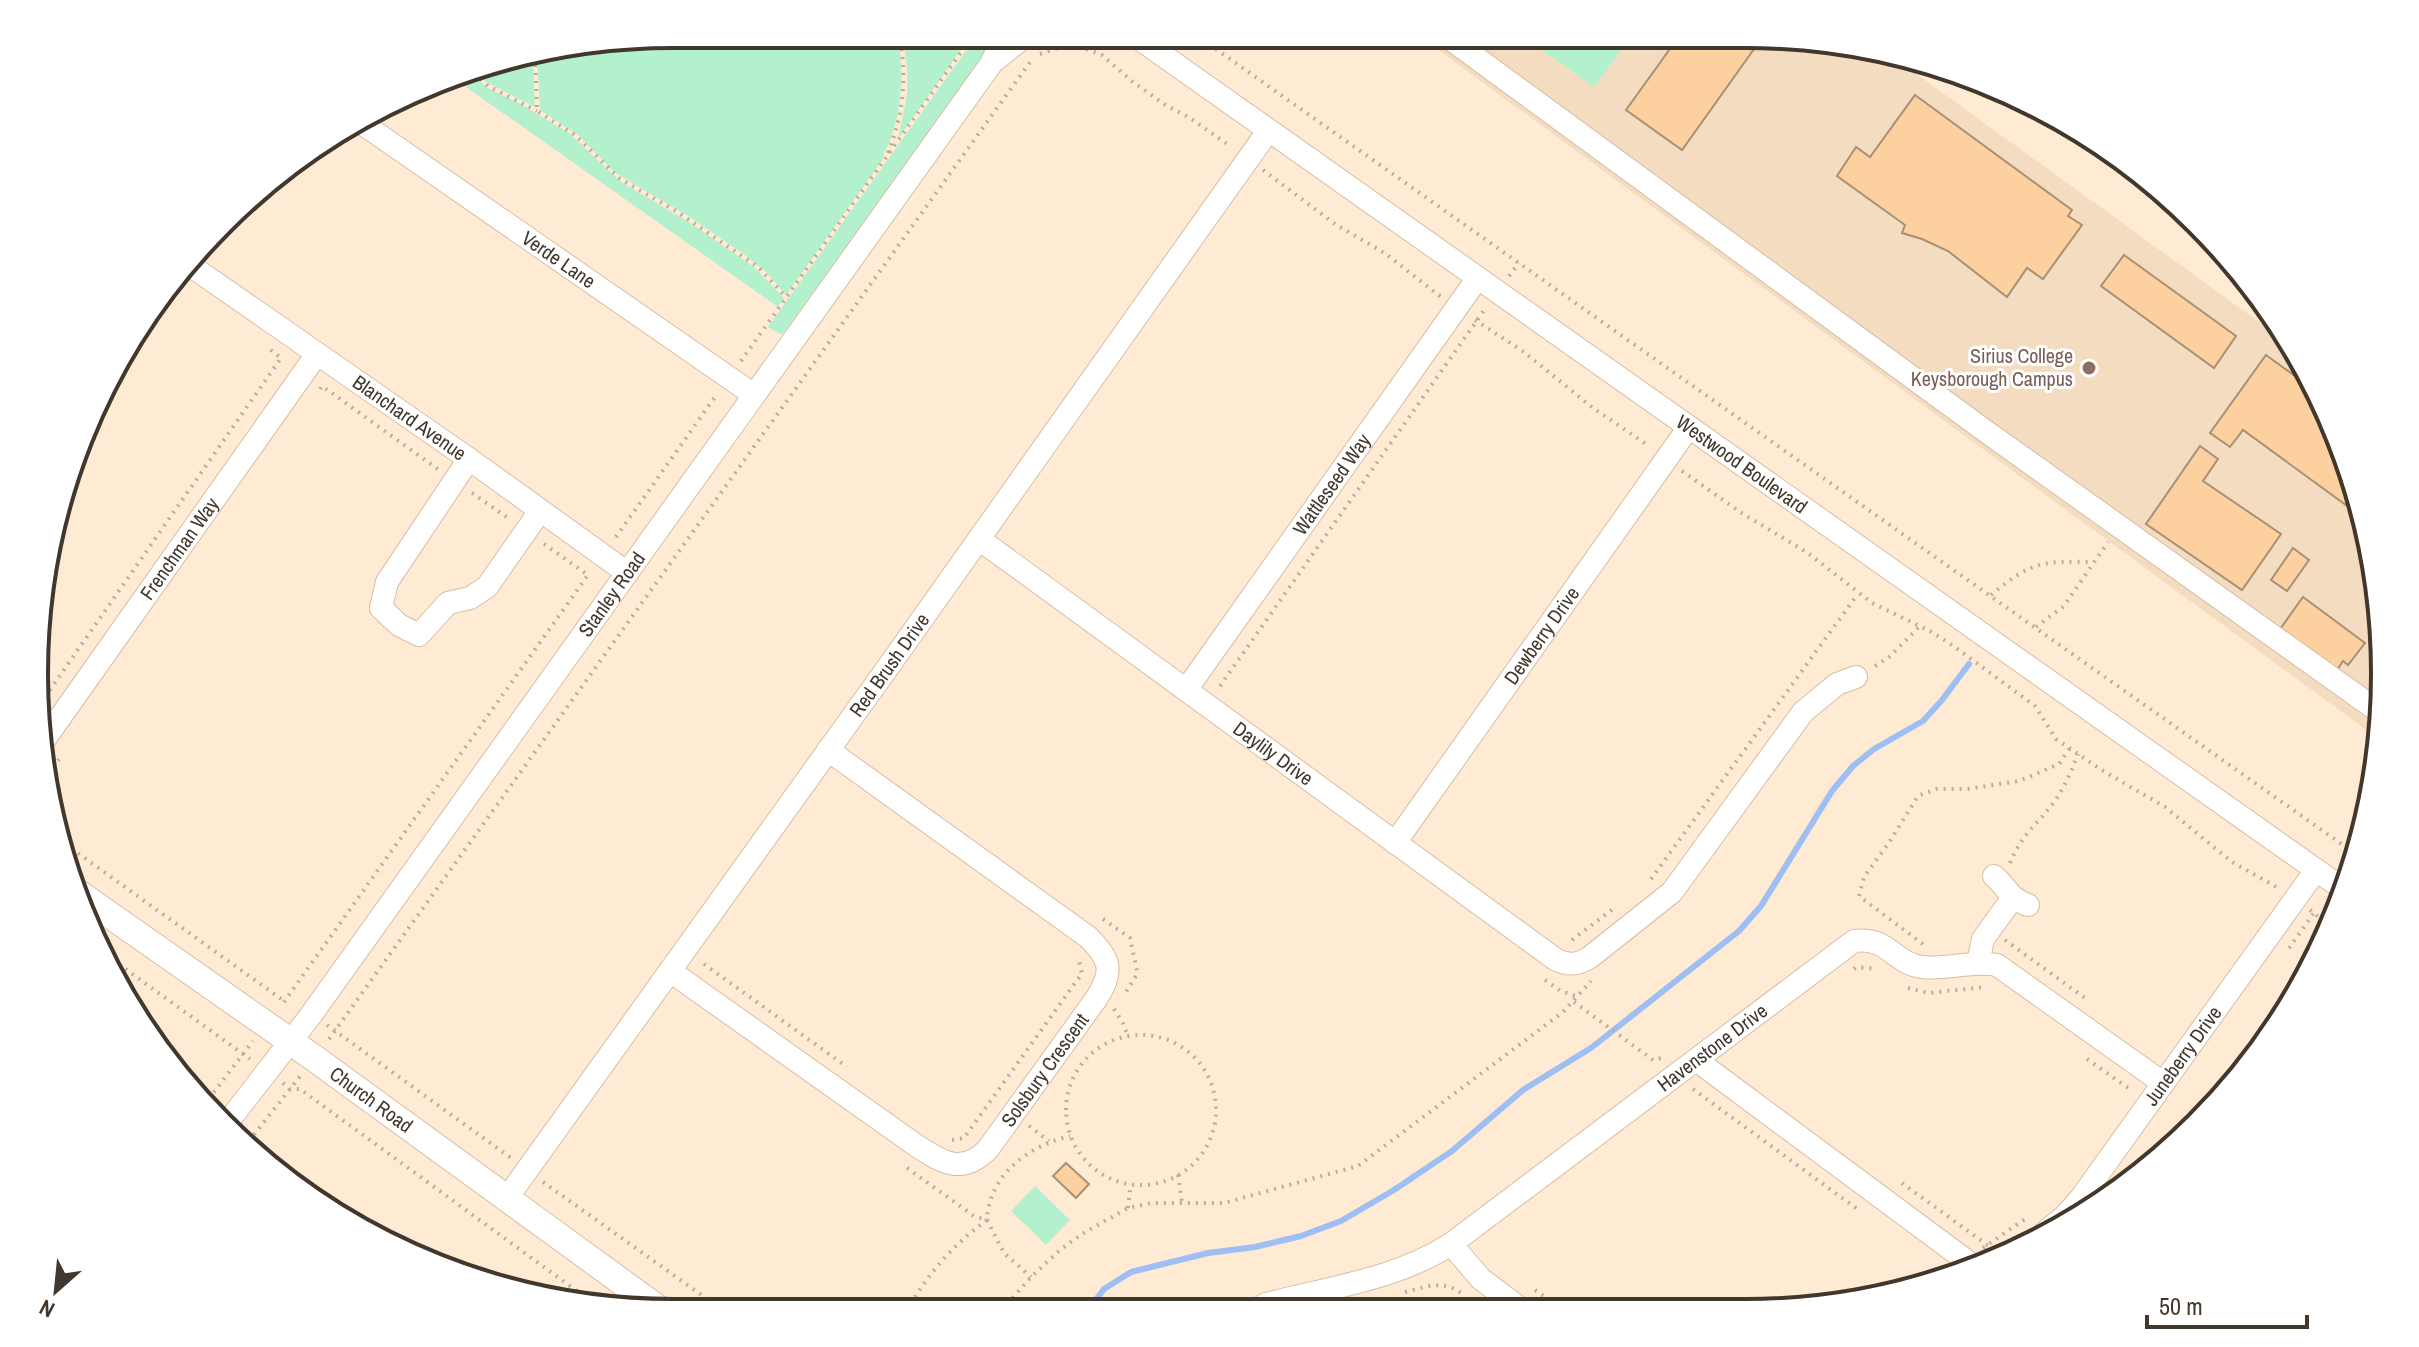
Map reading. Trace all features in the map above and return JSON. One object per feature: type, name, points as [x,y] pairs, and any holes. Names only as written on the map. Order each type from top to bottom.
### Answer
[{"type":"main road","name":"Church Road","points":[[92,902],[314,1058],[644,1298]]},
{"type":"street","name":"Stanley Road","points":[[232,1117],[311,1015],[991,64],[998,48]]},
{"type":"street","name":"Stanley Road","points":[[991,64],[1011,48]]},
{"type":"street","name":"Westwood Boulevard","points":[[1150,48],[2335,883]]},
{"type":"street","points":[[1463,48],[1984,430],[2370,705]]},
{"type":"street","name":"Verde Lane","points":[[369,128],[754,395]]},
{"type":"street","name":"Red Brush Drive","points":[[507,1198],[1268,131]]},
{"type":"street","name":"Blanchard Avenue","points":[[196,270],[626,572]]},
{"type":"street","name":"Wattleseed Way","points":[[1186,690],[1477,279]]},
{"type":"street","name":"Frenchman Way","points":[[51,731],[317,354]]},
{"type":"street","name":"Dewberry Drive","points":[[1395,843],[1689,427]]},
{"type":"street","points":[[469,459],[387,582],[381,608],[399,625],[419,635],[448,603],[470,598],[487,587],[540,511]]},
{"type":"street","name":"Daylily Drive","points":[[979,539],[1555,959],[1568,954]]},
{"type":"street","points":[[1568,954],[1580,963],[1589,958],[1672,892],[1803,712],[1837,684],[1856,677]]},
{"type":"street","name":"Solsbury Crescent","points":[[670,971],[917,1146],[944,1161],[963,1164],[972,1162],[988,1149],[1103,988],[1109,971],[1107,959],[1088,937],[828,750]]},
{"type":"street","name":"Juneberry Drive","points":[[2075,1205],[2154,1077],[2316,870]]},
{"type":"street","points":[[1978,963],[1979,950],[2009,891]]},
{"type":"street","name":"Havenstone Drive","points":[[1285,1299],[1412,1265],[1431,1257],[1854,941],[1874,941],[1914,965],[1997,965],[2154,1077]]},
{"type":"street","points":[[1696,1060],[1964,1259]]},
{"type":"street","points":[[1451,1244],[1481,1279],[1508,1299]]},
{"type":"path","points":[[886,159],[897,128],[905,84],[901,48]]},
{"type":"path","points":[[603,556],[964,48]]},
{"type":"path","points":[[253,1136],[336,1030],[1031,60],[1048,49],[1058,48]]},
{"type":"path","points":[[1086,48],[1102,55],[1133,82],[1190,118],[1335,224],[1386,254],[1524,352],[1593,408],[1740,512],[1808,553],[1858,594],[1955,647],[2035,706],[2056,739],[2165,807],[2232,862],[2295,899]]},
{"type":"path","points":[[1214,48],[2346,847]]},
{"type":"path","points":[[535,64],[537,111]]},
{"type":"path","points":[[480,79],[575,135],[620,179],[676,211],[758,267],[787,298]]},
{"type":"path","points":[[1220,686],[1519,263]]},
{"type":"path","points":[[48,692],[281,358],[258,341]]},
{"type":"path","points":[[74,850],[284,1002],[588,575],[322,386],[313,399]]},
{"type":"path","points":[[2036,627],[2064,606],[2108,542]]},
{"type":"path","points":[[1991,595],[2033,565],[2057,561],[2094,562]]},
{"type":"path","points":[[1640,887],[1652,878],[1858,594]]},
{"type":"path","points":[[1856,677],[1889,657],[1919,627]]},
{"type":"path","points":[[55,766],[67,748]]},
{"type":"path","points":[[1904,930],[1859,896],[1864,877],[1918,796],[1936,789],[1967,789],[2019,781],[2059,764],[2070,748]]},
{"type":"path","points":[[2009,891],[2018,845],[2027,830],[2055,801],[2078,754]]},
{"type":"path","points":[[1568,954],[1617,906]]},
{"type":"path","points":[[1092,911],[1130,938],[1136,976],[1113,1011],[1123,1023],[1128,1036]]},
{"type":"path","points":[[1990,929],[2099,1008]]},
{"type":"path","points":[[690,984],[711,955]]},
{"type":"path","points":[[948,1140],[964,1138],[1082,974],[1079,958]]},
{"type":"path","points":[[704,964],[858,1075]]},
{"type":"path","points":[[122,966],[290,1089],[300,1089],[578,1292]]},
{"type":"path","points":[[1845,976],[1857,967],[1876,968],[1886,975]]},
{"type":"path","points":[[1542,978],[1576,1000],[1592,1016],[1636,1048]]},
{"type":"path","points":[[1012,1299],[1060,1250],[1128,1208],[1151,1203],[1224,1203],[1358,1166],[1576,1000],[1595,978]]},
{"type":"path","points":[[1907,988],[1928,993],[1989,987]]},
{"type":"path","points":[[311,1015],[707,1299]]},
{"type":"path","points":[[212,1095],[264,1024]]},
{"type":"path","points":[[1151,1035],[1173,1042],[1192,1055],[1206,1074],[1214,1095],[1215,1119],[1209,1141],[1196,1160],[1178,1175],[1155,1183],[1131,1184],[1112,1179],[1094,1168],[1080,1154],[1070,1136],[1066,1115],[1067,1093],[1075,1072],[1089,1055],[1107,1043],[1128,1036],[1151,1035]]},
{"type":"path","points":[[2079,1053],[2131,1090],[2154,1077]]},
{"type":"path","points":[[1716,1074],[1694,1091],[1862,1213]]},
{"type":"path","points":[[1031,1277],[1004,1253],[987,1220],[991,1197],[1006,1171],[1016,1162],[1049,1141],[1070,1136]]},
{"type":"path","points":[[897,1160],[974,1216],[987,1220]]},
{"type":"path","points":[[1178,1175],[1182,1203]]},
{"type":"path","points":[[1128,1208],[1131,1184]]},
{"type":"path","points":[[1981,1252],[1987,1245],[2036,1211]]},
{"type":"path","points":[[915,1299],[941,1261],[987,1220]]},
{"type":"path","points":[[1394,1295],[1436,1284],[1452,1286],[1470,1299]]},
{"type":"path","points":[[1527,1284],[1548,1299]]},
{"type":"shaded area","name":"Sirius College Keysborough Campus","points":[[1436,48],[1786,49],[1827,53],[1911,70],[2267,328],[2323,434],[2350,512],[2366,592],[2370,633],[2368,731]]},
{"type":"green space","points":[[899,48],[898,113],[883,159],[786,295],[765,271],[745,255],[688,216],[614,172],[579,136],[540,110],[537,63],[551,60],[633,49]]},
{"type":"green space","points":[[905,48],[962,48],[898,139],[907,95]]},
{"type":"green space","points":[[968,48],[988,48],[784,333],[768,327]]},
{"type":"green space","points":[[1539,48],[1622,48],[1594,87]]},
{"type":"green space","points":[[533,64],[535,107],[482,78]]},
{"type":"green space","points":[[478,79],[488,88],[569,133],[621,182],[689,222],[754,267],[784,298],[778,307],[463,85]]},
{"type":"green space","points":[[1035,1186],[1070,1220],[1046,1245],[1011,1211]]},
{"type":"building","points":[[1671,48],[1755,48],[1682,150],[1626,110]]},
{"type":"building","points":[[1915,95],[2072,210],[2068,216],[2082,225],[2043,279],[2027,268],[2007,297],[1948,251],[1902,233],[1905,225],[1837,176],[1856,147],[1870,157]]},
{"type":"building","points":[[2124,255],[2236,336],[2214,368],[2101,286]]},
{"type":"building","points":[[2266,355],[2295,376],[2323,434],[2348,507],[2243,430],[2230,447],[2210,433]]},
{"type":"building","points":[[2200,446],[2218,459],[2203,481],[2281,534],[2242,590],[2146,524]]},
{"type":"building","points":[[2293,548],[2309,560],[2287,591],[2271,580]]},
{"type":"building","points":[[2303,597],[2365,643],[2348,665],[2343,661],[2335,673],[2278,632]]},
{"type":"building","points":[[1066,1163],[1089,1184],[1076,1198],[1053,1176]]},
{"type":"waterway","points":[[1096,1299],[1104,1289],[1131,1272],[1208,1253],[1255,1247],[1301,1236],[1341,1221],[1452,1151],[1523,1090],[1591,1048],[1739,931],[1761,906],[1832,791],[1853,766],[1874,749],[1923,721],[1969,664]]},
{"type":"place","name":"Sirius College Keysborough Campus","points":[[2089,368]]}]
